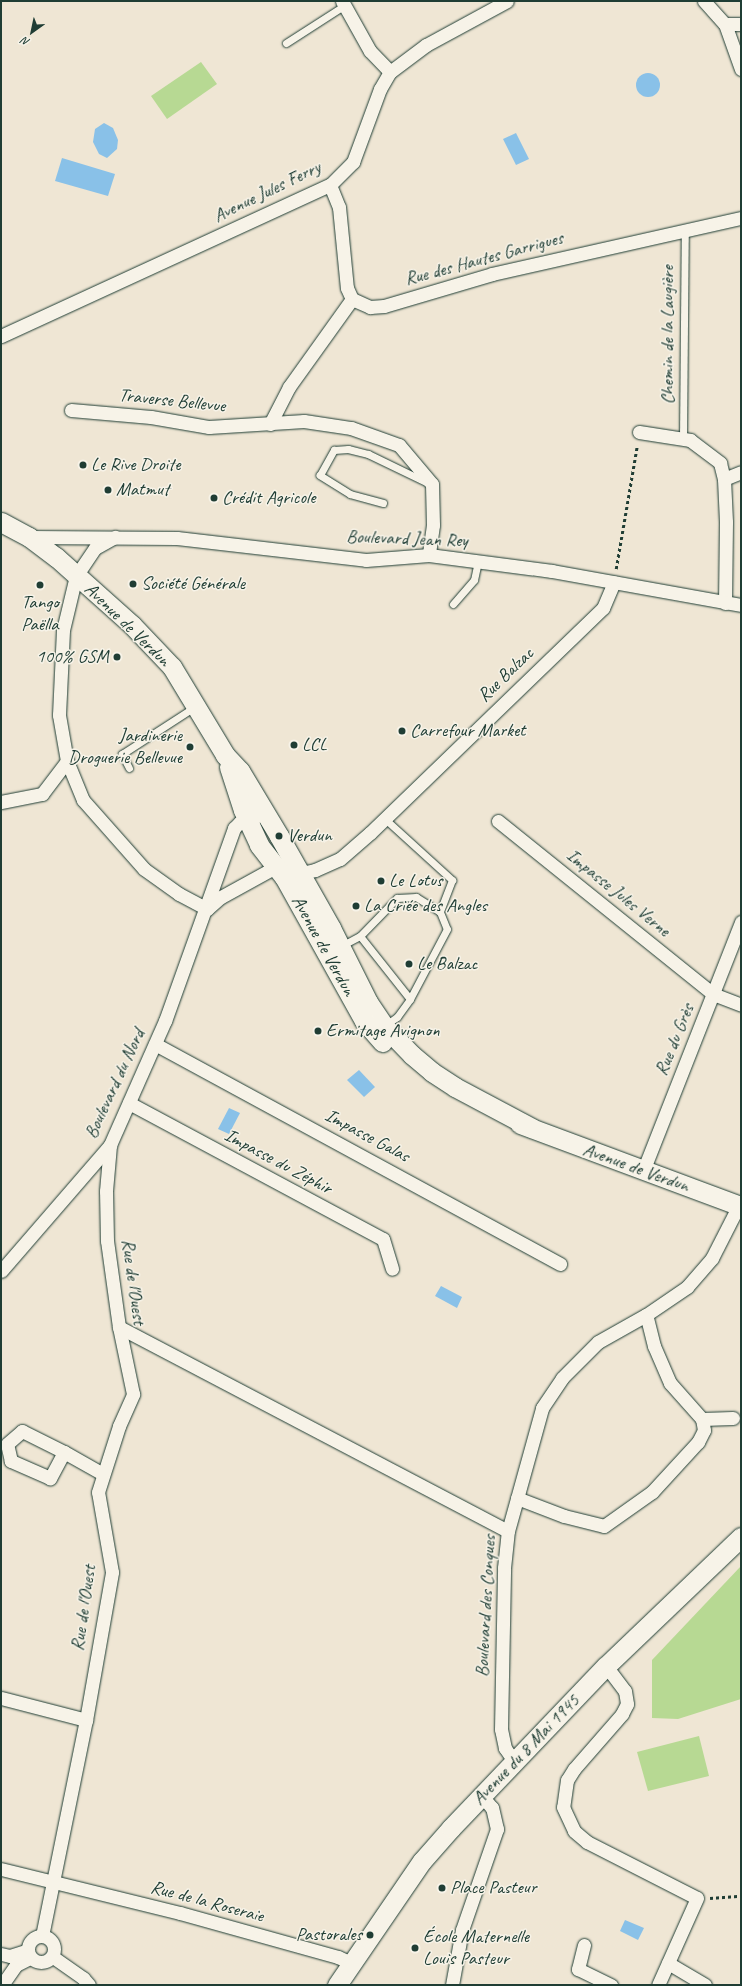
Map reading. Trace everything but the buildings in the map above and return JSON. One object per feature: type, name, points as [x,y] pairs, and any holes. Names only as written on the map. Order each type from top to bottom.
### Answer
[{"type":"main road","name":"Avenue de Verdun","points":[[1,522],[29,537],[76,576],[132,625],[172,667],[197,705],[225,754],[247,819],[259,845],[291,888],[351,999],[425,1083],[476,1110],[532,1128],[643,1171],[740,1205]]},
{"type":"main road","name":"Avenue de Verdun","points":[[225,754],[240,771],[301,873],[341,946],[368,1002],[379,1029]]},
{"type":"main road","name":"Avenue du 8 Mai 1945","points":[[337,1985],[422,1861],[514,1761],[606,1666],[741,1537]]},
{"type":"street","name":"Avenue Jules Ferry","points":[[1,336],[330,185],[353,162],[380,89],[390,72],[426,45],[507,1]]},
{"type":"street","points":[[704,1],[725,24],[741,69]]},
{"type":"street","points":[[343,3],[370,51],[390,72]]},
{"type":"street","points":[[725,24],[741,24]]},
{"type":"street","points":[[270,424],[289,387],[352,299],[347,288],[339,207],[330,185]]},
{"type":"street","name":"Rue des Hautes Garrigues","points":[[352,299],[370,307],[384,306],[492,274],[741,218]]},
{"type":"street","name":"Traverse Bellevue","points":[[71,410],[151,417],[209,427],[304,421],[351,428],[399,445],[432,484]]},
{"type":"street","points":[[639,432],[690,440],[720,463],[724,479],[727,580],[725,603]]},
{"type":"street","points":[[724,479],[741,472]]},
{"type":"street","points":[[429,555],[433,525],[432,484]]},
{"type":"street","points":[[117,536],[95,548],[76,576],[63,630],[59,707],[67,761],[83,800],[144,869],[179,894],[207,908],[221,897],[277,868],[301,873]]},
{"type":"street","name":"Boulevard Jean Rey","points":[[29,537],[117,536],[177,538],[366,560],[429,555],[614,582],[725,603],[741,604]]},
{"type":"street","name":"Rue Balzac","points":[[301,873],[315,870],[340,859],[385,819],[603,608],[614,582]]},
{"type":"street","points":[[1,802],[42,794],[67,761]]},
{"type":"street","points":[[247,819],[256,818],[270,822]]},
{"type":"street","name":"Boulevard du Nord","points":[[1,1271],[110,1146],[155,1044],[207,908],[234,828],[247,819]]},
{"type":"street","name":"Impasse Jules Verne","points":[[498,821],[713,994],[741,1006]]},
{"type":"street","name":"Rue du Grès","points":[[643,1171],[741,922]]},
{"type":"street","name":"Impasse Galas","points":[[155,1044],[560,1264]]},
{"type":"street","name":"Impasse du Zéphir","points":[[129,1103],[383,1239],[392,1269]]},
{"type":"street","name":"Rue de l'Ouest","points":[[42,1936],[86,1720],[112,1572],[98,1492],[119,1426],[133,1394],[119,1327],[107,1241],[106,1191],[110,1146]]},
{"type":"street","name":"Boulevard des Conques","points":[[514,1761],[505,1748],[501,1729],[501,1610],[508,1531],[542,1408],[562,1378],[598,1342],[646,1315],[692,1281],[712,1258],[740,1205]]},
{"type":"street","points":[[517,1498],[564,1516],[604,1526],[652,1492],[698,1442],[704,1430],[702,1419],[670,1384],[654,1346],[646,1315]]},
{"type":"street","points":[[119,1327],[508,1531]]},
{"type":"street","points":[[702,1419],[733,1418]]},
{"type":"street","points":[[64,1452],[103,1474]]},
{"type":"street","points":[[606,1666],[625,1691],[627,1704],[622,1714],[583,1756],[567,1780],[563,1796],[566,1818],[574,1831],[596,1848],[697,1898],[658,1985]]},
{"type":"street","points":[[1,1698],[86,1720]]},
{"type":"street","points":[[452,1985],[462,1930],[496,1829],[492,1808],[482,1796]]},
{"type":"street","name":"Rue de la Roseraie","points":[[1,1869],[187,1916],[338,1957],[351,1963]]},
{"type":"street","points":[[2,1985],[16,1965],[29,1954],[35,1937],[42,1936],[54,1943],[53,1957]]},
{"type":"street","points":[[584,1945],[578,1969],[611,1985]]},
{"type":"street","points":[[1,1954],[10,1956],[29,1954]]},
{"type":"street","points":[[29,1954],[37,1962],[46,1962],[53,1957]]},
{"type":"street","points":[[53,1957],[83,1978],[89,1985]]},
{"type":"street","points":[[668,1963],[705,1985]]},
{"type":"lane","points":[[286,43],[343,3]]},
{"type":"lane","name":"Chemin de la Laugière","points":[[683,439],[685,230]]},
{"type":"lane","points":[[383,502],[350,494],[320,475],[334,450],[348,449],[368,454],[432,484]]},
{"type":"lane","points":[[453,604],[474,580],[478,561]]},
{"type":"lane","points":[[129,768],[122,754],[197,705]]},
{"type":"lane","points":[[385,819],[452,880],[440,912]]},
{"type":"lane","points":[[341,946],[360,936],[397,898],[416,898],[440,912],[447,929],[410,999],[397,1017],[379,1029]]},
{"type":"lane","points":[[360,936],[410,999]]},
{"type":"path","points":[[614,582],[639,432]]},
{"type":"path","points":[[697,1898],[740,1897]]},
{"type":"green space","points":[[201,62],[217,84],[167,119],[151,96]]},
{"type":"green space","points":[[741,1566],[741,1699],[678,1719],[652,1718],[652,1660]]},
{"type":"green space","points":[[699,1736],[709,1776],[648,1791],[637,1752]]},
{"type":"water","points":[[648,73],[657,76],[660,85],[657,94],[648,97],[639,94],[636,85],[639,76]]},
{"type":"water","points":[[104,123],[113,128],[118,140],[117,149],[107,158],[99,154],[93,142],[95,129]]},
{"type":"water","points":[[516,133],[529,159],[516,165],[503,139]]},
{"type":"water","points":[[62,158],[115,174],[108,196],[55,181]]},
{"type":"water","points":[[359,1070],[375,1087],[364,1097],[347,1080]]},
{"type":"water","points":[[229,1108],[240,1113],[229,1134],[218,1129]]},
{"type":"water","points":[[441,1286],[462,1297],[457,1308],[435,1296]]},
{"type":"water","points":[[625,1920],[644,1928],[638,1940],[620,1931]]},
{"type":"place","name":"Le Rive Droite","points":[[83,465]]},
{"type":"place","name":"Matmut","points":[[108,490]]},
{"type":"place","name":"Crédit Agricole","points":[[214,498]]},
{"type":"place","name":"Société Générale","points":[[133,584]]},
{"type":"place","name":"Tango Paëlla","points":[[40,585]]},
{"type":"place","name":"100% GSM","points":[[117,657]]},
{"type":"place","name":"Carrefour Market","points":[[402,731]]},
{"type":"place","name":"LCL","points":[[294,745]]},
{"type":"place","name":"Jardinerie Droguerie Bellevue","points":[[190,747]]},
{"type":"place","name":"Verdun","points":[[279,836]]},
{"type":"place","name":"Le Lotus","points":[[381,881]]},
{"type":"place","name":"La Criée des Angles","points":[[356,906]]},
{"type":"place","name":"Le Balzac","points":[[409,964]]},
{"type":"place","name":"Ermitage Avignon","points":[[318,1031]]},
{"type":"place","name":"Place Pasteur","points":[[442,1888]]},
{"type":"place","name":"Pastorales","points":[[370,1935]]},
{"type":"place","name":"École Maternelle Louis Pasteur","points":[[415,1948]]}]
